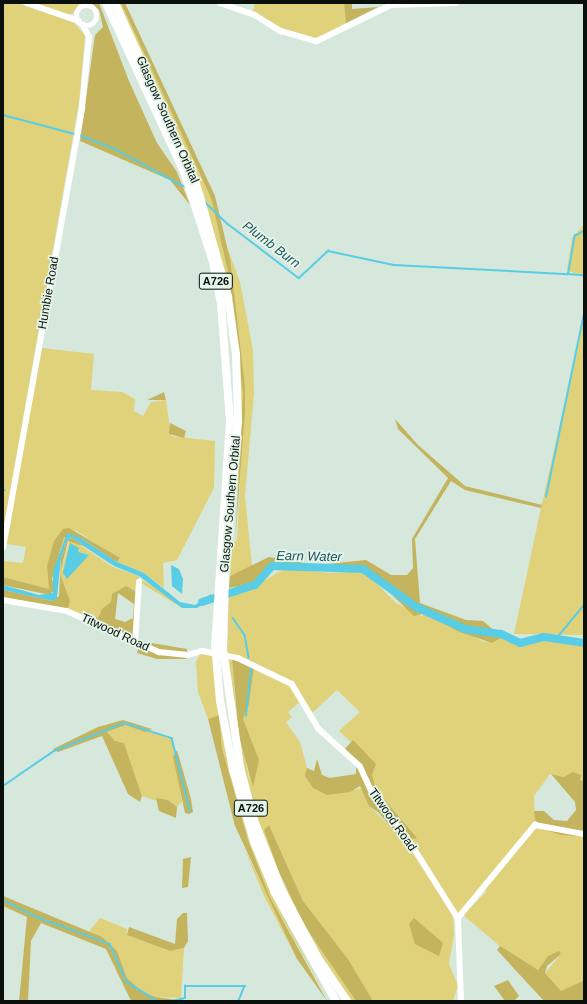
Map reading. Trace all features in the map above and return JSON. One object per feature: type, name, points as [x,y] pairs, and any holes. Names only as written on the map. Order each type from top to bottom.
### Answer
[{"type":"highway","name":"Glasgow Southern Orbital","points":[[106,3],[184,172],[213,262],[221,304],[230,421],[215,610],[220,701],[239,795],[275,893],[335,1001]]},
{"type":"highway","name":"Glasgow Southern Orbital","points":[[115,3],[195,180],[228,297],[236,354],[238,422],[225,573],[224,607],[229,709],[250,805],[286,898],[339,990],[347,1001]]},
{"type":"street","points":[[26,3],[93,23],[96,14],[86,5],[80,18]]},
{"type":"street","points":[[81,3],[80,18],[89,37]]},
{"type":"street","points":[[220,3],[255,15],[281,31],[317,41],[391,5],[456,3]]},
{"type":"street","name":"Humbie Road","points":[[3,548],[82,107],[89,37],[93,23]]},
{"type":"street","points":[[135,644],[139,582]]},
{"type":"street","name":"Titwood Road","points":[[3,600],[67,611],[135,644],[180,655],[202,651],[246,661],[292,684],[319,730],[358,763],[374,796],[403,831],[458,918]]},
{"type":"street","points":[[461,1001],[458,918],[535,825],[584,834]]},
{"type":"shaded area","points":[[3,3],[17,3],[73,22],[85,35],[79,102],[3,532]]},
{"type":"shaded area","points":[[32,3],[78,3],[78,6],[72,14],[66,14]]},
{"type":"shaded area","points":[[91,3],[99,3],[129,81],[157,143],[177,172],[190,205],[170,180],[80,141],[95,35],[103,27],[99,10]]},
{"type":"shaded area","points":[[117,3],[121,3],[211,198],[229,276],[235,312],[243,393],[243,424],[245,386],[228,249],[240,282],[253,350],[254,393],[245,496],[252,566],[230,576],[232,544],[237,540],[242,438],[233,532],[240,437],[233,308],[204,194]]},
{"type":"shaded area","points":[[121,3],[125,3],[215,196],[230,259],[245,386],[245,411],[235,544],[243,393],[229,276],[211,198]]},
{"type":"shaded area","points":[[255,3],[344,3],[346,23],[316,39],[276,27],[253,12]]},
{"type":"shaded area","points":[[344,3],[352,3],[352,9],[378,7],[346,23]]},
{"type":"shaded area","points":[[584,224],[584,274],[574,273],[567,270],[572,238]]},
{"type":"shaded area","points":[[584,317],[584,635],[514,634],[541,508]]},
{"type":"shaded area","points":[[42,348],[94,354],[91,390],[122,392],[135,399],[134,411],[143,416],[151,402],[166,400],[171,436],[215,441],[214,488],[177,560],[163,563],[164,588],[144,573],[117,562],[120,559],[75,530],[47,566],[49,589],[3,577],[3,561],[23,563],[26,547],[6,544]]},
{"type":"shaded area","points":[[164,392],[166,400],[147,400],[158,395]]},
{"type":"shaded area","points":[[395,419],[418,445],[465,486],[542,505],[541,508],[465,490],[451,481],[415,539],[420,603],[466,620],[483,621],[502,637],[492,643],[457,631],[426,613],[414,616],[364,568],[271,565],[255,583],[229,588],[230,576],[269,557],[317,565],[366,560],[391,575],[407,575],[413,568],[412,539],[448,478],[398,429]]},
{"type":"shaded area","points":[[170,423],[186,431],[184,438],[169,434]]},
{"type":"shaded area","points":[[69,528],[120,558],[117,562],[79,537],[64,537],[52,579],[55,589],[50,595],[3,585],[3,577],[49,589],[47,566],[54,541],[63,529]]},
{"type":"shaded area","points":[[71,537],[114,566],[83,546],[68,541],[60,573],[61,558],[66,542]]},
{"type":"shaded area","points":[[70,539],[113,567],[139,576],[137,592],[126,586],[112,594],[111,603],[102,609],[98,618],[86,611],[84,615],[68,609],[60,574]]},
{"type":"shaded area","points":[[284,569],[331,573],[364,571],[396,603],[422,616],[426,613],[438,618],[484,642],[502,637],[519,645],[550,640],[584,645],[584,781],[550,774],[534,796],[535,822],[458,914],[411,840],[416,838],[376,790],[353,741],[351,742],[339,731],[360,712],[337,690],[311,714],[295,685],[227,653],[229,592],[252,588]]},
{"type":"shaded area","points":[[60,574],[70,601],[68,609],[3,598],[3,590],[53,601],[59,596]]},
{"type":"shaded area","points":[[142,580],[160,590],[182,608],[141,583]]},
{"type":"shaded area","points":[[126,586],[137,592],[134,642],[84,615],[86,611],[98,618],[102,609],[111,602],[112,594]],"holes":[[[118,593],[134,604],[133,618],[125,622],[115,619]]]},
{"type":"shaded area","points":[[140,641],[187,649],[187,659],[157,659],[137,653]]},
{"type":"shaded area","points":[[200,653],[214,655],[225,746],[236,796],[258,858],[278,907],[329,1001],[270,897],[248,840],[222,748],[219,715],[208,719],[198,692],[196,662]]},
{"type":"shaded area","points":[[228,658],[232,659],[236,708],[250,784],[243,719],[249,704],[254,667],[291,685],[300,702],[288,712],[292,717],[286,722],[300,742],[307,768],[327,795],[364,788],[369,806],[405,841],[453,914],[454,935],[449,964],[458,986],[453,1001],[373,1001],[348,959],[303,901],[269,825],[306,928],[356,1001],[352,1001],[336,979],[321,956],[293,904],[259,825],[244,768]]},
{"type":"shaded area","points":[[232,659],[254,667],[249,704],[243,719],[259,760],[253,787],[239,736]]},
{"type":"shaded area","points":[[219,715],[222,748],[248,840],[270,897],[327,1001],[297,959],[235,826],[208,719]]},
{"type":"shaded area","points":[[123,720],[152,729],[145,732],[126,725],[107,732],[115,741],[124,743],[142,796],[140,802],[128,794],[102,736],[58,752],[53,749],[98,727]]},
{"type":"shaded area","points":[[126,725],[172,738],[182,802],[177,807],[168,800],[156,799],[157,801],[142,796],[124,743],[115,741],[107,732]]},
{"type":"shaded area","points":[[353,740],[376,764],[372,775],[376,790],[417,838],[403,842],[379,813],[369,806],[360,786],[350,792],[327,795],[313,788],[305,776],[307,768],[314,771],[317,759],[322,775],[330,778],[356,774],[356,768],[360,766],[343,751]]},
{"type":"shaded area","points":[[177,750],[191,799],[193,812],[189,814],[185,813],[173,757]]},
{"type":"shaded area","points":[[573,772],[581,775],[580,780],[584,781],[584,829],[579,836],[561,835],[536,827],[534,811],[544,811],[554,820],[567,821],[576,810],[575,802],[551,774],[564,777]]},
{"type":"shaded area","points":[[156,798],[168,800],[177,807],[176,818],[159,811]]},
{"type":"shaded area","points":[[269,825],[303,901],[348,959],[373,1001],[356,1001],[306,928],[279,872],[264,830]]},
{"type":"shaded area","points":[[536,825],[584,836],[584,983],[561,991],[545,973],[561,954],[548,956],[538,970],[513,957],[463,915],[486,892],[485,888]]},
{"type":"shaded area","points":[[244,848],[298,954],[297,959],[264,896]]},
{"type":"shaded area","points":[[191,857],[188,887],[182,888],[183,859]]},
{"type":"shaded area","points":[[3,896],[102,937],[117,951],[127,978],[140,990],[155,997],[186,1001],[131,1001],[106,949],[41,923],[31,941],[28,1001],[19,1001],[27,917],[3,906]]},
{"type":"shaded area","points":[[183,913],[187,913],[188,941],[184,948],[170,951],[127,935],[129,927],[175,944],[177,919]]},
{"type":"shaded area","points":[[100,918],[127,929],[127,935],[170,951],[184,948],[181,998],[155,997],[140,990],[127,978],[117,951],[88,933]]},
{"type":"shaded area","points":[[414,918],[443,943],[439,956],[415,944],[409,924]]},
{"type":"shaded area","points":[[500,946],[538,970],[548,956],[559,951],[561,954],[547,966],[545,973],[561,991],[583,981],[584,1001],[544,1001],[497,950]]},
{"type":"shaded area","points":[[508,980],[519,996],[514,1001],[505,1001],[494,986]]},
{"type":"water","points":[[67,533],[79,537],[117,562],[144,573],[180,602],[195,605],[211,594],[211,599],[197,608],[182,608],[139,576],[114,566],[71,537],[66,542],[61,558],[57,598],[53,601],[3,590],[3,585],[39,595],[53,593],[53,571]]},
{"type":"water","points":[[70,543],[79,548],[78,552],[89,555],[67,579],[63,573]]},
{"type":"water","points":[[171,565],[179,569],[183,579],[182,594],[172,586]]},
{"type":"waterway","name":"Plumb Burn","points":[[3,115],[75,134]]},
{"type":"waterway","name":"Plumb Burn","points":[[79,135],[115,149],[185,187]]},
{"type":"waterway","name":"Plumb Burn","points":[[205,202],[228,224],[299,278],[328,251],[394,265],[568,274],[575,236],[584,231]]},
{"type":"waterway","points":[[568,274],[584,275]]},
{"type":"waterway","points":[[546,497],[584,314]]},
{"type":"waterway","name":"Earn Water","points":[[202,602],[255,585],[272,566],[363,569],[416,607],[465,629],[501,634],[520,643],[544,637],[584,643]]},
{"type":"waterway","points":[[556,639],[584,605]]},
{"type":"waterway","points":[[233,618],[245,635],[249,658]]},
{"type":"waterway","points":[[246,716],[251,667]]},
{"type":"waterway","points":[[3,786],[54,751],[124,723],[172,738],[190,810]]},
{"type":"waterway","points":[[3,900],[34,916],[110,944],[127,982],[158,1001]]},
{"type":"waterway","points":[[172,1001],[185,998],[185,986],[245,986],[239,1001]]}]
